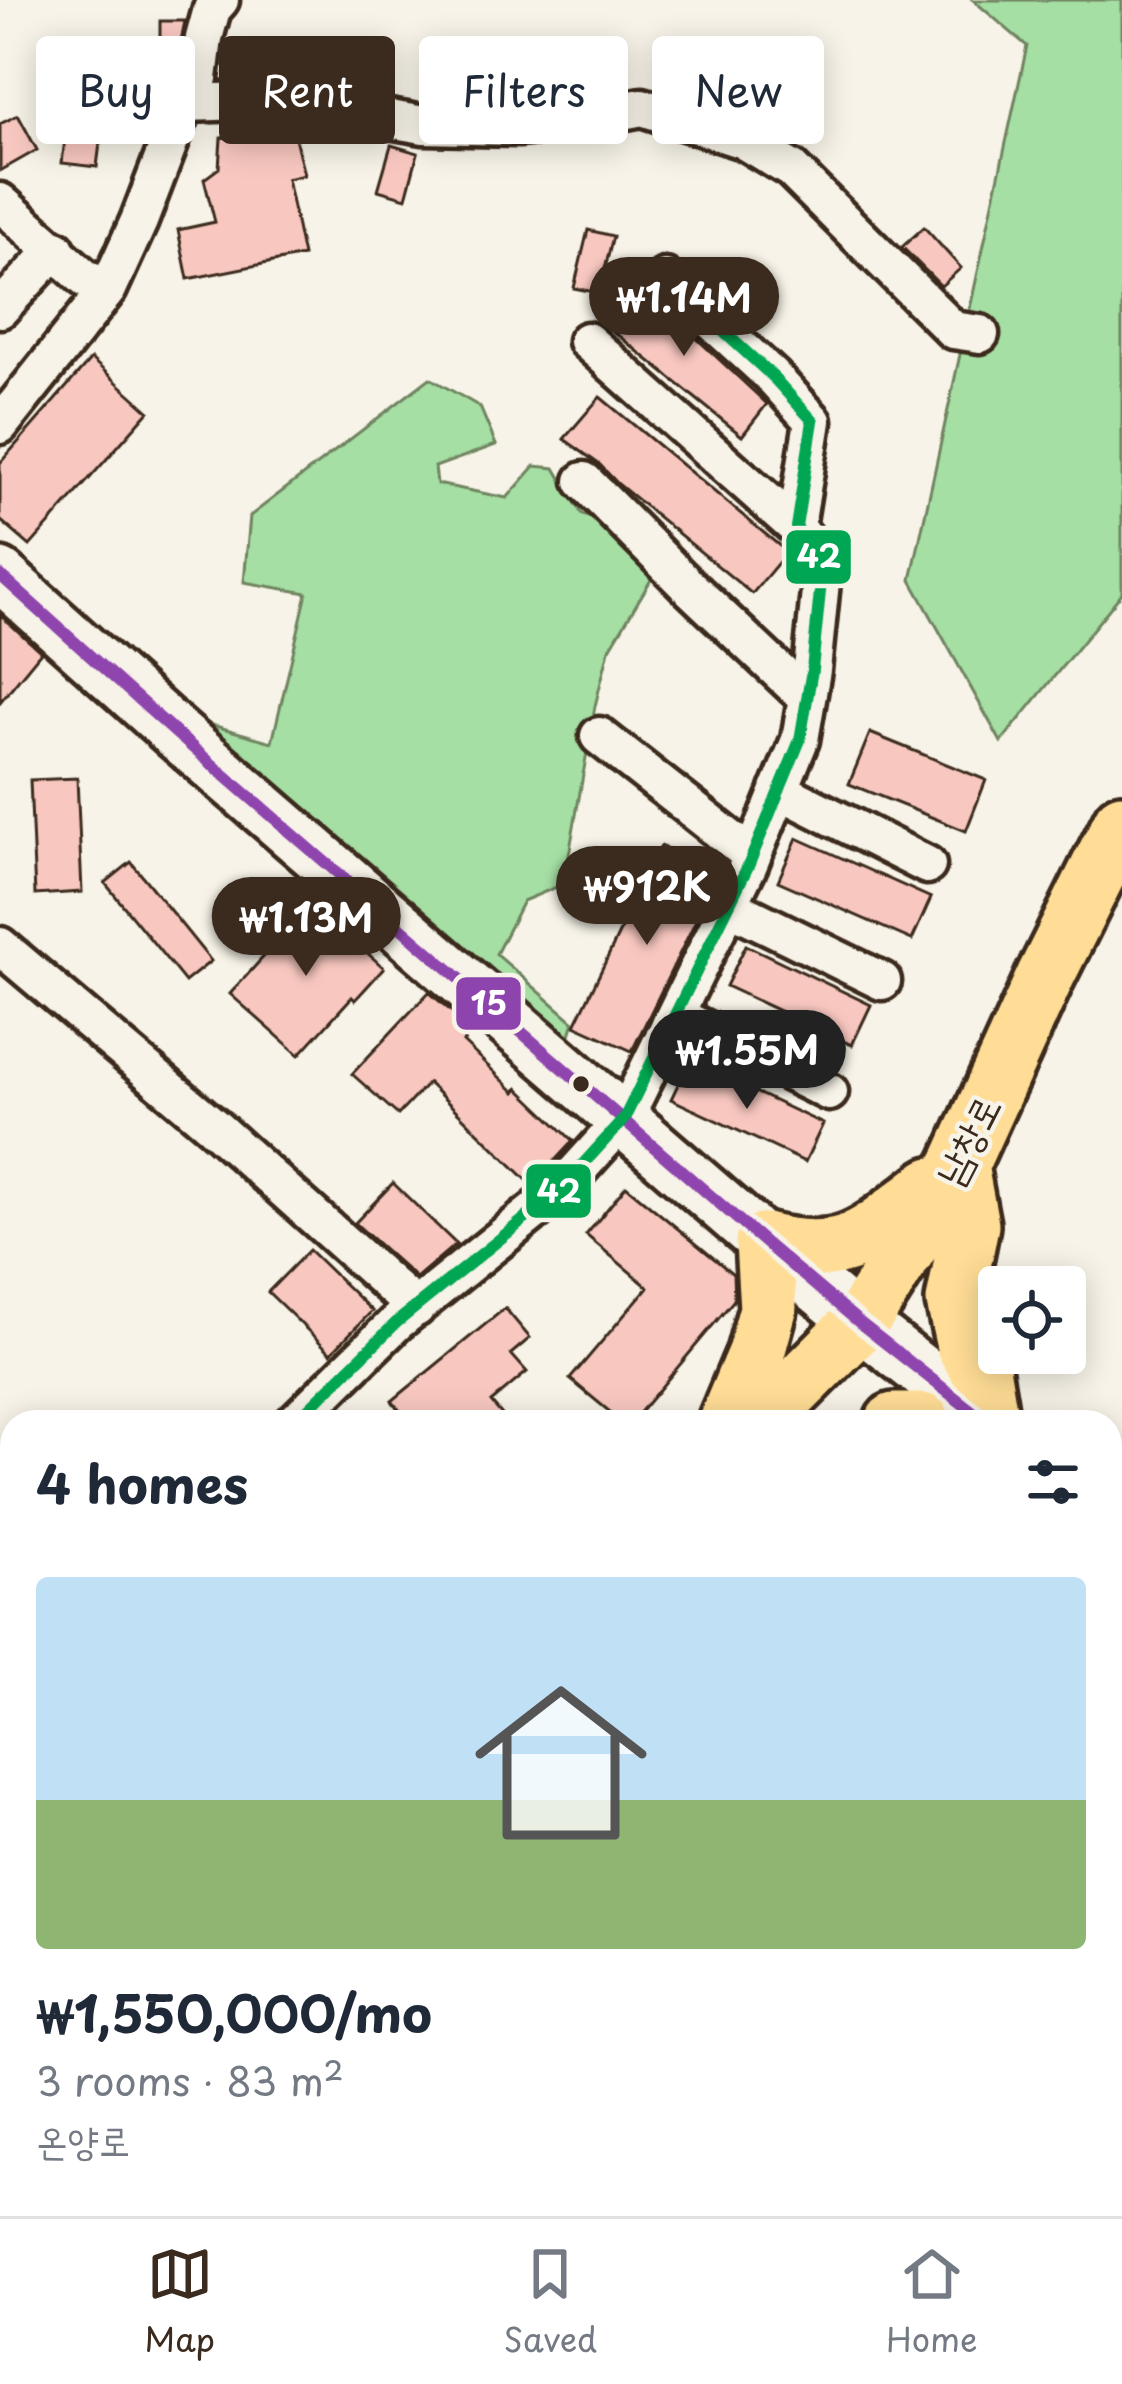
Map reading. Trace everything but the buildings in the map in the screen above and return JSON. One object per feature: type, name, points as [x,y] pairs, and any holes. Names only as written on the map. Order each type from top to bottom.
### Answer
[{"type":"main road","points":[[0,574],[177,734],[764,1242],[972,1410]]},
{"type":"main road","name":"남창로","points":[[773,1410],[860,1323],[959,1166],[1122,823]]},
{"type":"main road","points":[[764,1242],[825,1250],[865,1237],[959,1166],[970,1225],[955,1301],[965,1346],[982,1374],[986,1410]]},
{"type":"main road","points":[[732,1410],[768,1309],[764,1242]]},
{"type":"street","points":[[195,86],[212,9],[220,0]]},
{"type":"street","points":[[195,103],[277,100],[424,125],[520,127],[642,107],[743,140],[790,169],[953,330],[980,334]]},
{"type":"street","points":[[0,425],[107,289],[170,144]]},
{"type":"street","points":[[0,202],[86,279],[107,289]]},
{"type":"street","points":[[0,309],[56,249]]},
{"type":"street","points":[[665,278],[772,376],[813,421],[796,527]]},
{"type":"street","points":[[308,1410],[416,1307],[557,1193],[625,1119],[729,906],[800,740],[824,562],[796,527],[587,341]]},
{"type":"street","points":[[584,481],[807,698]]},
{"type":"street","points":[[599,736],[752,856]]},
{"type":"street","points":[[779,790],[926,865]]},
{"type":"street","points":[[729,906],[882,981]]},
{"type":"street","points":[[0,946],[213,1126],[416,1307]]},
{"type":"street","points":[[675,1015],[829,1092]]},
{"type":"green space","points":[[973,0],[1122,0],[1122,593],[1001,742],[911,580],[1027,46]]},
{"type":"green space","points":[[430,378],[480,407],[496,445],[435,467],[437,484],[507,498],[535,466],[555,468],[582,514],[644,536],[661,563],[609,650],[564,884],[523,901],[496,954],[574,1022],[561,1064],[201,722],[272,742],[307,593],[244,582],[250,516]]},
{"type":"transit line","name":"42","points":[[307,1410],[397,1322],[557,1193],[624,1119],[749,864],[800,740],[823,562],[796,527],[813,421],[772,376],[665,278]]},
{"type":"transit line","name":"15","points":[[0,575],[764,1242],[971,1410]]}]
